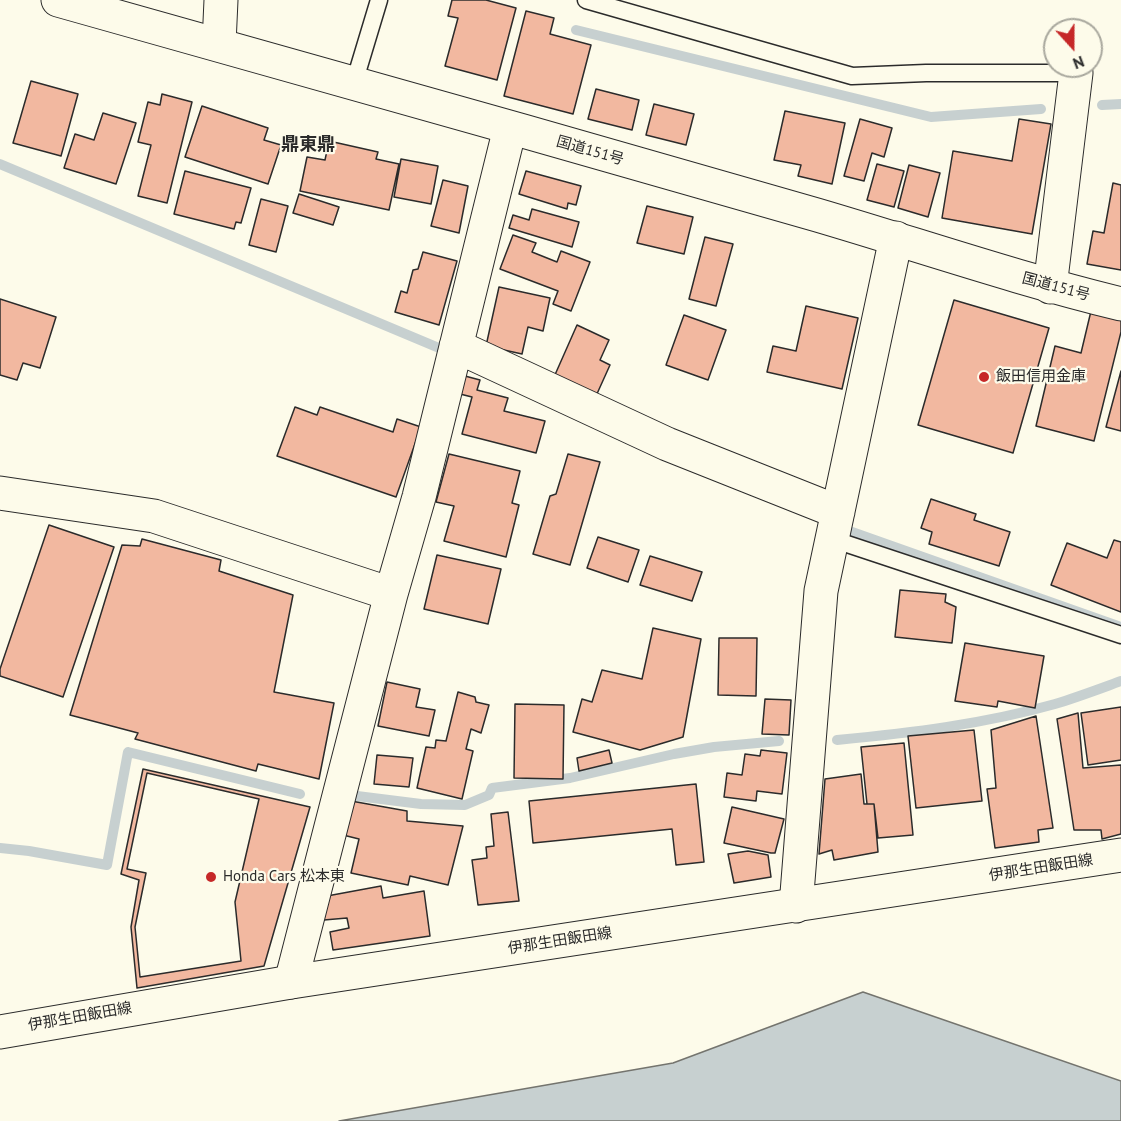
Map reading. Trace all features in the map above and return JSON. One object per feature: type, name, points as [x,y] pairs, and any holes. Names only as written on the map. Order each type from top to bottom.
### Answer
[{"type":"main road","name":"国道151号","points":[[58,0],[896,238],[1050,287],[1121,304]]},
{"type":"main road","points":[[219,44],[221,0]]},
{"type":"main road","points":[[1050,287],[1075,78]]},
{"type":"main road","points":[[291,982],[391,594],[419,496],[510,128]]},
{"type":"main road","points":[[796,906],[821,591],[896,238]]},
{"type":"main road","points":[[456,346],[835,525]]},
{"type":"main road","points":[[0,493],[154,516],[391,594]]},
{"type":"main road","name":"伊那生田飯田線","points":[[0,1032],[291,982],[1121,855]]},
{"type":"lane","points":[[354,83],[379,0]]},
{"type":"lane","points":[[586,0],[852,76],[926,73],[1043,73]]},
{"type":"lane","points":[[835,525],[1121,635]]},
{"type":"shaded area","points":[[863,992],[1121,1081],[1121,1121],[339,1121],[673,1063]]},
{"type":"building","points":[[452,0],[486,0],[516,8],[497,80],[445,66],[458,18],[448,16]]},
{"type":"building","points":[[526,11],[554,18],[550,34],[591,45],[573,114],[504,96]]},
{"type":"building","points":[[31,81],[78,94],[61,156],[13,143]]},
{"type":"building","points":[[596,89],[639,100],[632,130],[588,119]]},
{"type":"building","points":[[162,94],[192,102],[167,203],[138,196],[151,145],[138,142],[148,102],[160,105]]},
{"type":"building","points":[[654,104],[694,114],[686,145],[646,135]]},
{"type":"building","points":[[202,106],[268,128],[264,140],[281,145],[268,184],[185,157]]},
{"type":"building","points":[[785,111],[845,123],[832,184],[798,176],[801,165],[774,160]]},
{"type":"building","points":[[103,113],[136,123],[116,184],[64,168],[75,134],[94,140]]},
{"type":"building","points":[[860,119],[892,128],[884,157],[872,153],[864,181],[844,176]]},
{"type":"building","points":[[1019,119],[1051,124],[1032,234],[942,218],[953,151],[1012,161]]},
{"type":"building","points":[[329,141],[378,152],[376,159],[399,164],[389,210],[300,191],[307,157],[325,160]]},
{"type":"building","points":[[401,159],[438,166],[431,204],[394,197]]},
{"type":"building","points":[[877,164],[904,171],[894,207],[867,200]]},
{"type":"building","points":[[909,165],[940,173],[928,217],[898,208]]},
{"type":"building","points":[[185,171],[251,188],[241,223],[236,222],[234,229],[174,214]]},
{"type":"building","points":[[526,171],[581,186],[576,205],[568,203],[567,209],[519,194]]},
{"type":"building","points":[[443,180],[468,186],[459,233],[431,226]]},
{"type":"building","points":[[1113,183],[1121,185],[1121,270],[1087,264],[1093,231],[1104,233]]},
{"type":"building","points":[[299,194],[339,207],[333,225],[293,213]]},
{"type":"building","points":[[261,199],[288,206],[276,252],[249,245]]},
{"type":"building","points":[[647,206],[693,217],[684,254],[637,243]]},
{"type":"building","points":[[532,209],[579,222],[572,247],[509,228],[513,215],[529,220]]},
{"type":"building","points":[[513,235],[536,243],[532,252],[557,262],[561,251],[590,262],[571,311],[553,304],[558,291],[500,269]]},
{"type":"building","points":[[705,237],[733,244],[716,306],[689,299]]},
{"type":"building","points":[[423,252],[457,261],[439,325],[395,312],[401,291],[407,293],[413,270],[418,269]]},
{"type":"building","points":[[499,287],[550,298],[543,331],[528,327],[522,354],[486,346]]},
{"type":"building","points":[[0,299],[56,317],[40,368],[23,363],[17,380],[0,375]]},
{"type":"building","name":"飯田信用金庫","points":[[954,300],[1049,328],[1013,453],[918,425]]},
{"type":"building","points":[[806,306],[858,318],[842,389],[767,372],[773,346],[796,351]]},
{"type":"building","points":[[1091,311],[1121,318],[1121,332],[1094,441],[1036,426],[1055,346],[1081,353]]},
{"type":"building","points":[[684,315],[726,330],[708,380],[666,365]]},
{"type":"building","points":[[577,325],[609,340],[600,360],[610,365],[596,396],[554,377]]},
{"type":"building","points":[[1121,371],[1121,431],[1106,427]]},
{"type":"building","points":[[465,376],[480,380],[477,390],[508,398],[504,411],[545,421],[536,453],[462,434],[472,397],[460,394]]},
{"type":"building","points":[[295,407],[317,415],[320,407],[393,432],[397,419],[421,427],[396,497],[277,456]]},
{"type":"building","points":[[449,454],[520,471],[512,503],[519,505],[506,557],[444,541],[454,506],[436,502]]},
{"type":"building","points":[[568,454],[600,462],[570,565],[533,554],[550,496],[556,494]]},
{"type":"building","points":[[931,499],[976,514],[974,520],[1010,532],[999,566],[929,544],[932,532],[921,528]]},
{"type":"building","points":[[49,525],[114,547],[63,697],[0,676],[0,669]]},
{"type":"building","points":[[598,537],[639,550],[628,582],[587,568]]},
{"type":"building","points":[[142,539],[221,560],[219,571],[293,595],[274,692],[334,703],[319,779],[258,764],[256,771],[135,739],[138,733],[70,715],[122,545],[140,546]]},
{"type":"building","points":[[1114,540],[1121,542],[1121,612],[1051,585],[1067,543],[1107,558]]},
{"type":"building","points":[[437,555],[501,569],[488,624],[424,609]]},
{"type":"building","points":[[650,556],[702,572],[692,601],[640,585]]},
{"type":"building","points":[[900,590],[946,594],[945,602],[956,607],[952,643],[895,637]]},
{"type":"building","points":[[653,628],[701,639],[683,737],[640,750],[573,732],[582,699],[592,702],[602,670],[642,679]]},
{"type":"building","points":[[719,638],[757,638],[756,696],[718,695]]},
{"type":"building","points":[[965,643],[1044,656],[1035,708],[998,701],[997,707],[955,701]]},
{"type":"building","points":[[387,682],[420,689],[416,707],[435,710],[429,736],[378,726]]},
{"type":"building","points":[[458,692],[475,697],[476,702],[489,705],[481,733],[471,729],[466,749],[473,751],[462,799],[417,788],[426,747],[435,748],[436,740],[446,741]]},
{"type":"building","points":[[765,699],[791,700],[789,735],[762,734]]},
{"type":"building","points":[[515,704],[564,705],[563,779],[514,778]]},
{"type":"building","points":[[1121,707],[1121,760],[1088,765],[1081,713]]},
{"type":"building","points":[[1078,713],[1083,768],[1121,765],[1121,834],[1102,839],[1101,830],[1074,830],[1057,719]]},
{"type":"building","points":[[1036,716],[1053,828],[1038,830],[1039,842],[995,848],[987,789],[996,788],[991,730]]},
{"type":"building","points":[[974,730],[982,801],[916,808],[908,736]]},
{"type":"building","points":[[904,743],[913,835],[878,838],[874,804],[867,804],[861,747]]},
{"type":"building","points":[[609,750],[612,763],[579,771],[577,758]]},
{"type":"building","points":[[761,750],[787,753],[782,794],[757,791],[756,801],[724,797],[727,773],[742,775],[745,754],[760,756]]},
{"type":"building","points":[[377,755],[413,758],[409,787],[374,784]]},
{"type":"building","name":"Honda Cars 松本東","points":[[143,769],[310,807],[264,966],[137,988],[131,927],[139,880],[121,874]]},
{"type":"building","name":"Honda Cars 松本東","points":[[147,773],[259,799],[235,902],[241,961],[140,977],[135,927],[146,873],[127,869]]},
{"type":"building","points":[[861,774],[864,804],[874,804],[878,852],[834,860],[832,850],[819,854],[825,779]]},
{"type":"building","points":[[696,784],[704,862],[676,865],[672,829],[533,843],[529,801]]},
{"type":"building","points":[[351,801],[407,811],[407,821],[463,826],[448,885],[410,876],[408,885],[351,873],[359,839],[343,835]]},
{"type":"building","points":[[732,807],[784,819],[775,853],[724,843]]},
{"type":"building","points":[[508,812],[519,901],[478,905],[472,860],[487,858],[486,847],[494,846],[491,814]]},
{"type":"building","points":[[748,851],[768,855],[771,877],[734,883],[728,854]]},
{"type":"building","points":[[381,886],[383,898],[424,891],[430,936],[333,950],[330,932],[349,928],[347,918],[324,920],[327,896]]},
{"type":"waterway","points":[[576,30],[931,117],[1041,109]]},
{"type":"waterway","points":[[1102,105],[1121,104]]},
{"type":"waterway","points":[[0,164],[439,348]]},
{"type":"waterway","points":[[852,532],[1121,627]]},
{"type":"waterway","points":[[837,740],[920,731],[1001,717],[1055,704],[1121,681]]},
{"type":"waterway","points":[[357,796],[421,804],[465,805],[489,795],[492,788],[570,778],[714,747],[779,741]]},
{"type":"waterway","points":[[0,848],[107,865],[128,752],[300,794]]},
{"type":"place","name":"飯田信用金庫","points":[[984,377]]},
{"type":"place","name":"Honda Cars 松本東","points":[[211,877]]},
{"type":"district","name":"鼎東鼎","points":[[308,145]]}]
